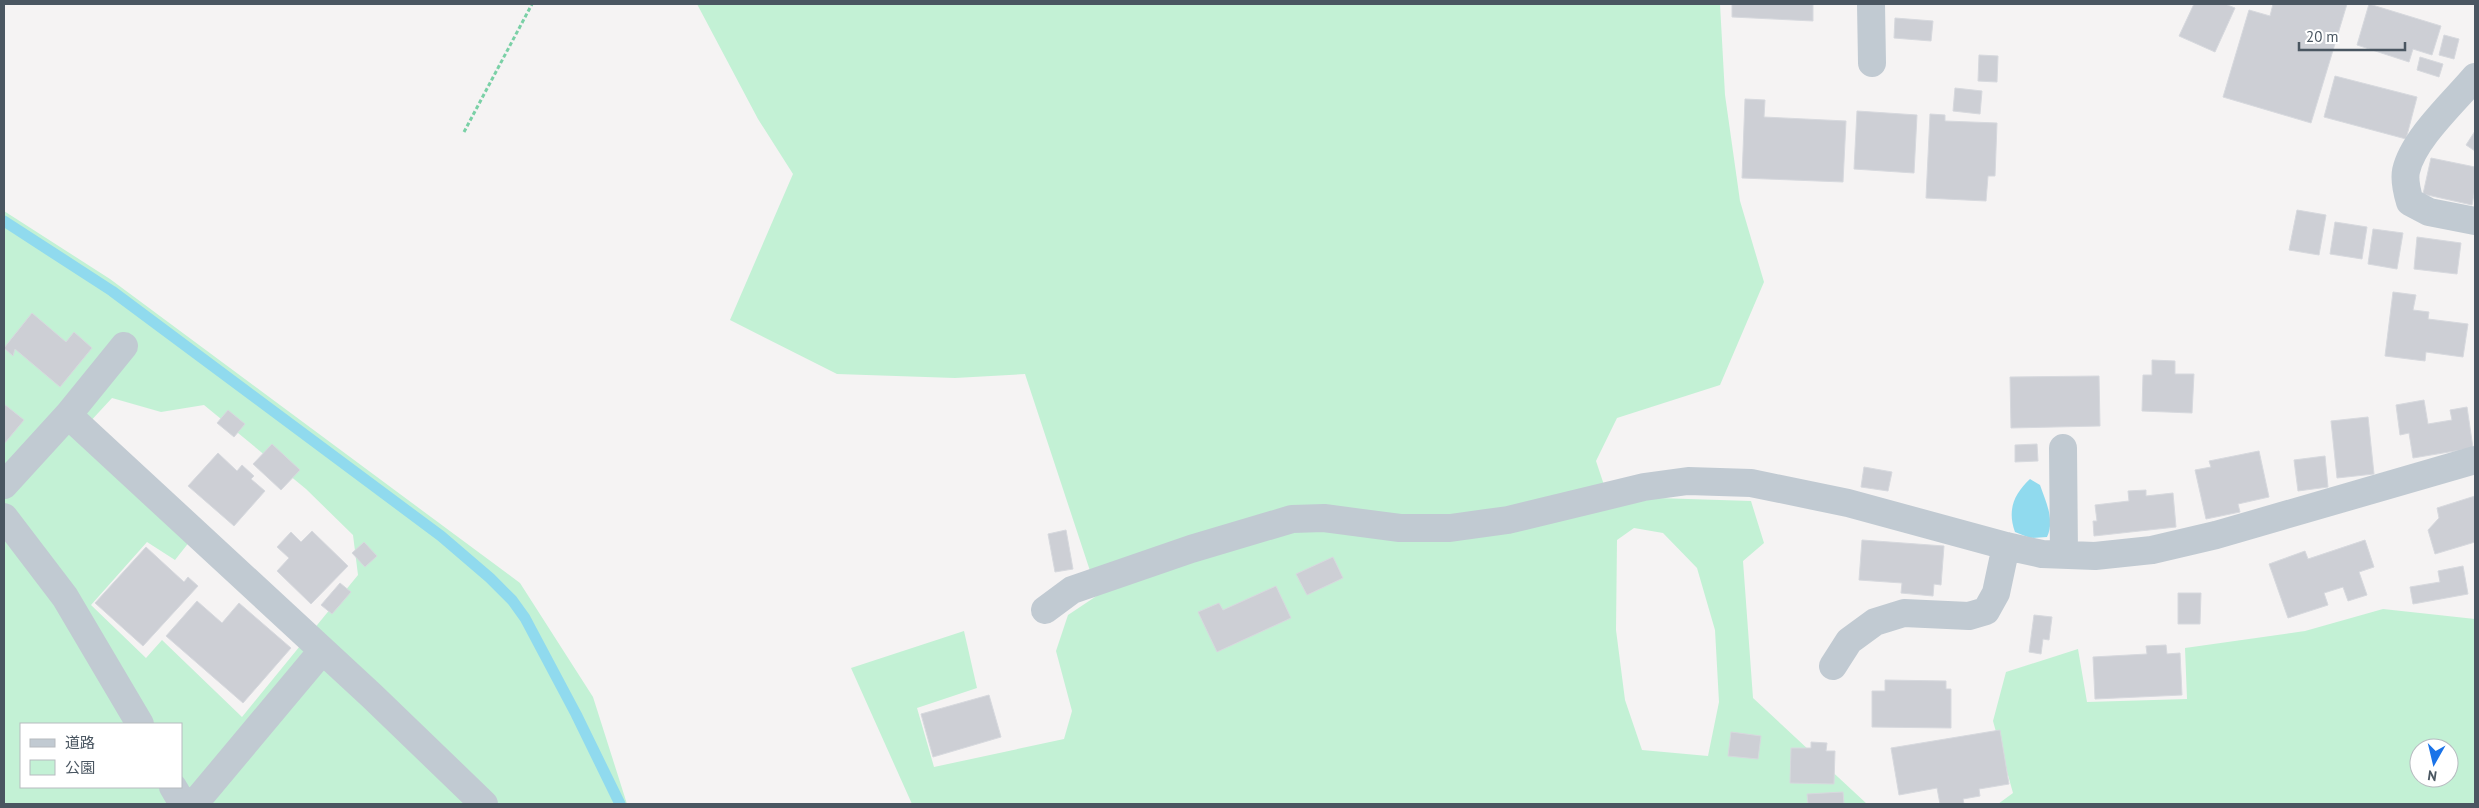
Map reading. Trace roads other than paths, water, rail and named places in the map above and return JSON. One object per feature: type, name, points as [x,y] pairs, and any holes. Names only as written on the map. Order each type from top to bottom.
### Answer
[{"type":"street","points":[[1871,4],[1872,63]]},
{"type":"street","points":[[2475,77],[2423,138],[2411,157],[2406,172],[2410,202],[2429,212],[2475,221]]},
{"type":"street","points":[[4,485],[68,415],[124,346]]},
{"type":"street","points":[[68,415],[484,804]]},
{"type":"street","points":[[2063,448],[2064,554]]},
{"type":"street","points":[[1045,610],[1072,590],[1191,549],[1292,519],[1324,518],[1400,528],[1450,528],[1508,520],[1644,487],[1688,481],[1751,484],[1839,501],[2042,554],[2095,556],[2152,550],[2216,535],[2475,460]]},
{"type":"street","points":[[4,517],[65,597],[139,723]]},
{"type":"street","points":[[1833,666],[1849,641],[1875,622],[1904,613],[1969,616],[1986,611],[1996,593],[1998,544]]},
{"type":"street","points":[[194,804],[322,651]]},
{"type":"street","points":[[175,788],[183,804]]},
{"type":"water","points":[[2030,479],[2040,485],[2047,504],[2050,524],[2047,537],[2030,538],[2015,532],[2012,510],[2016,497]]},
{"type":"waterway","points":[[4,221],[112,291],[441,536],[490,578],[512,600],[525,618],[576,714],[620,804]]}]
